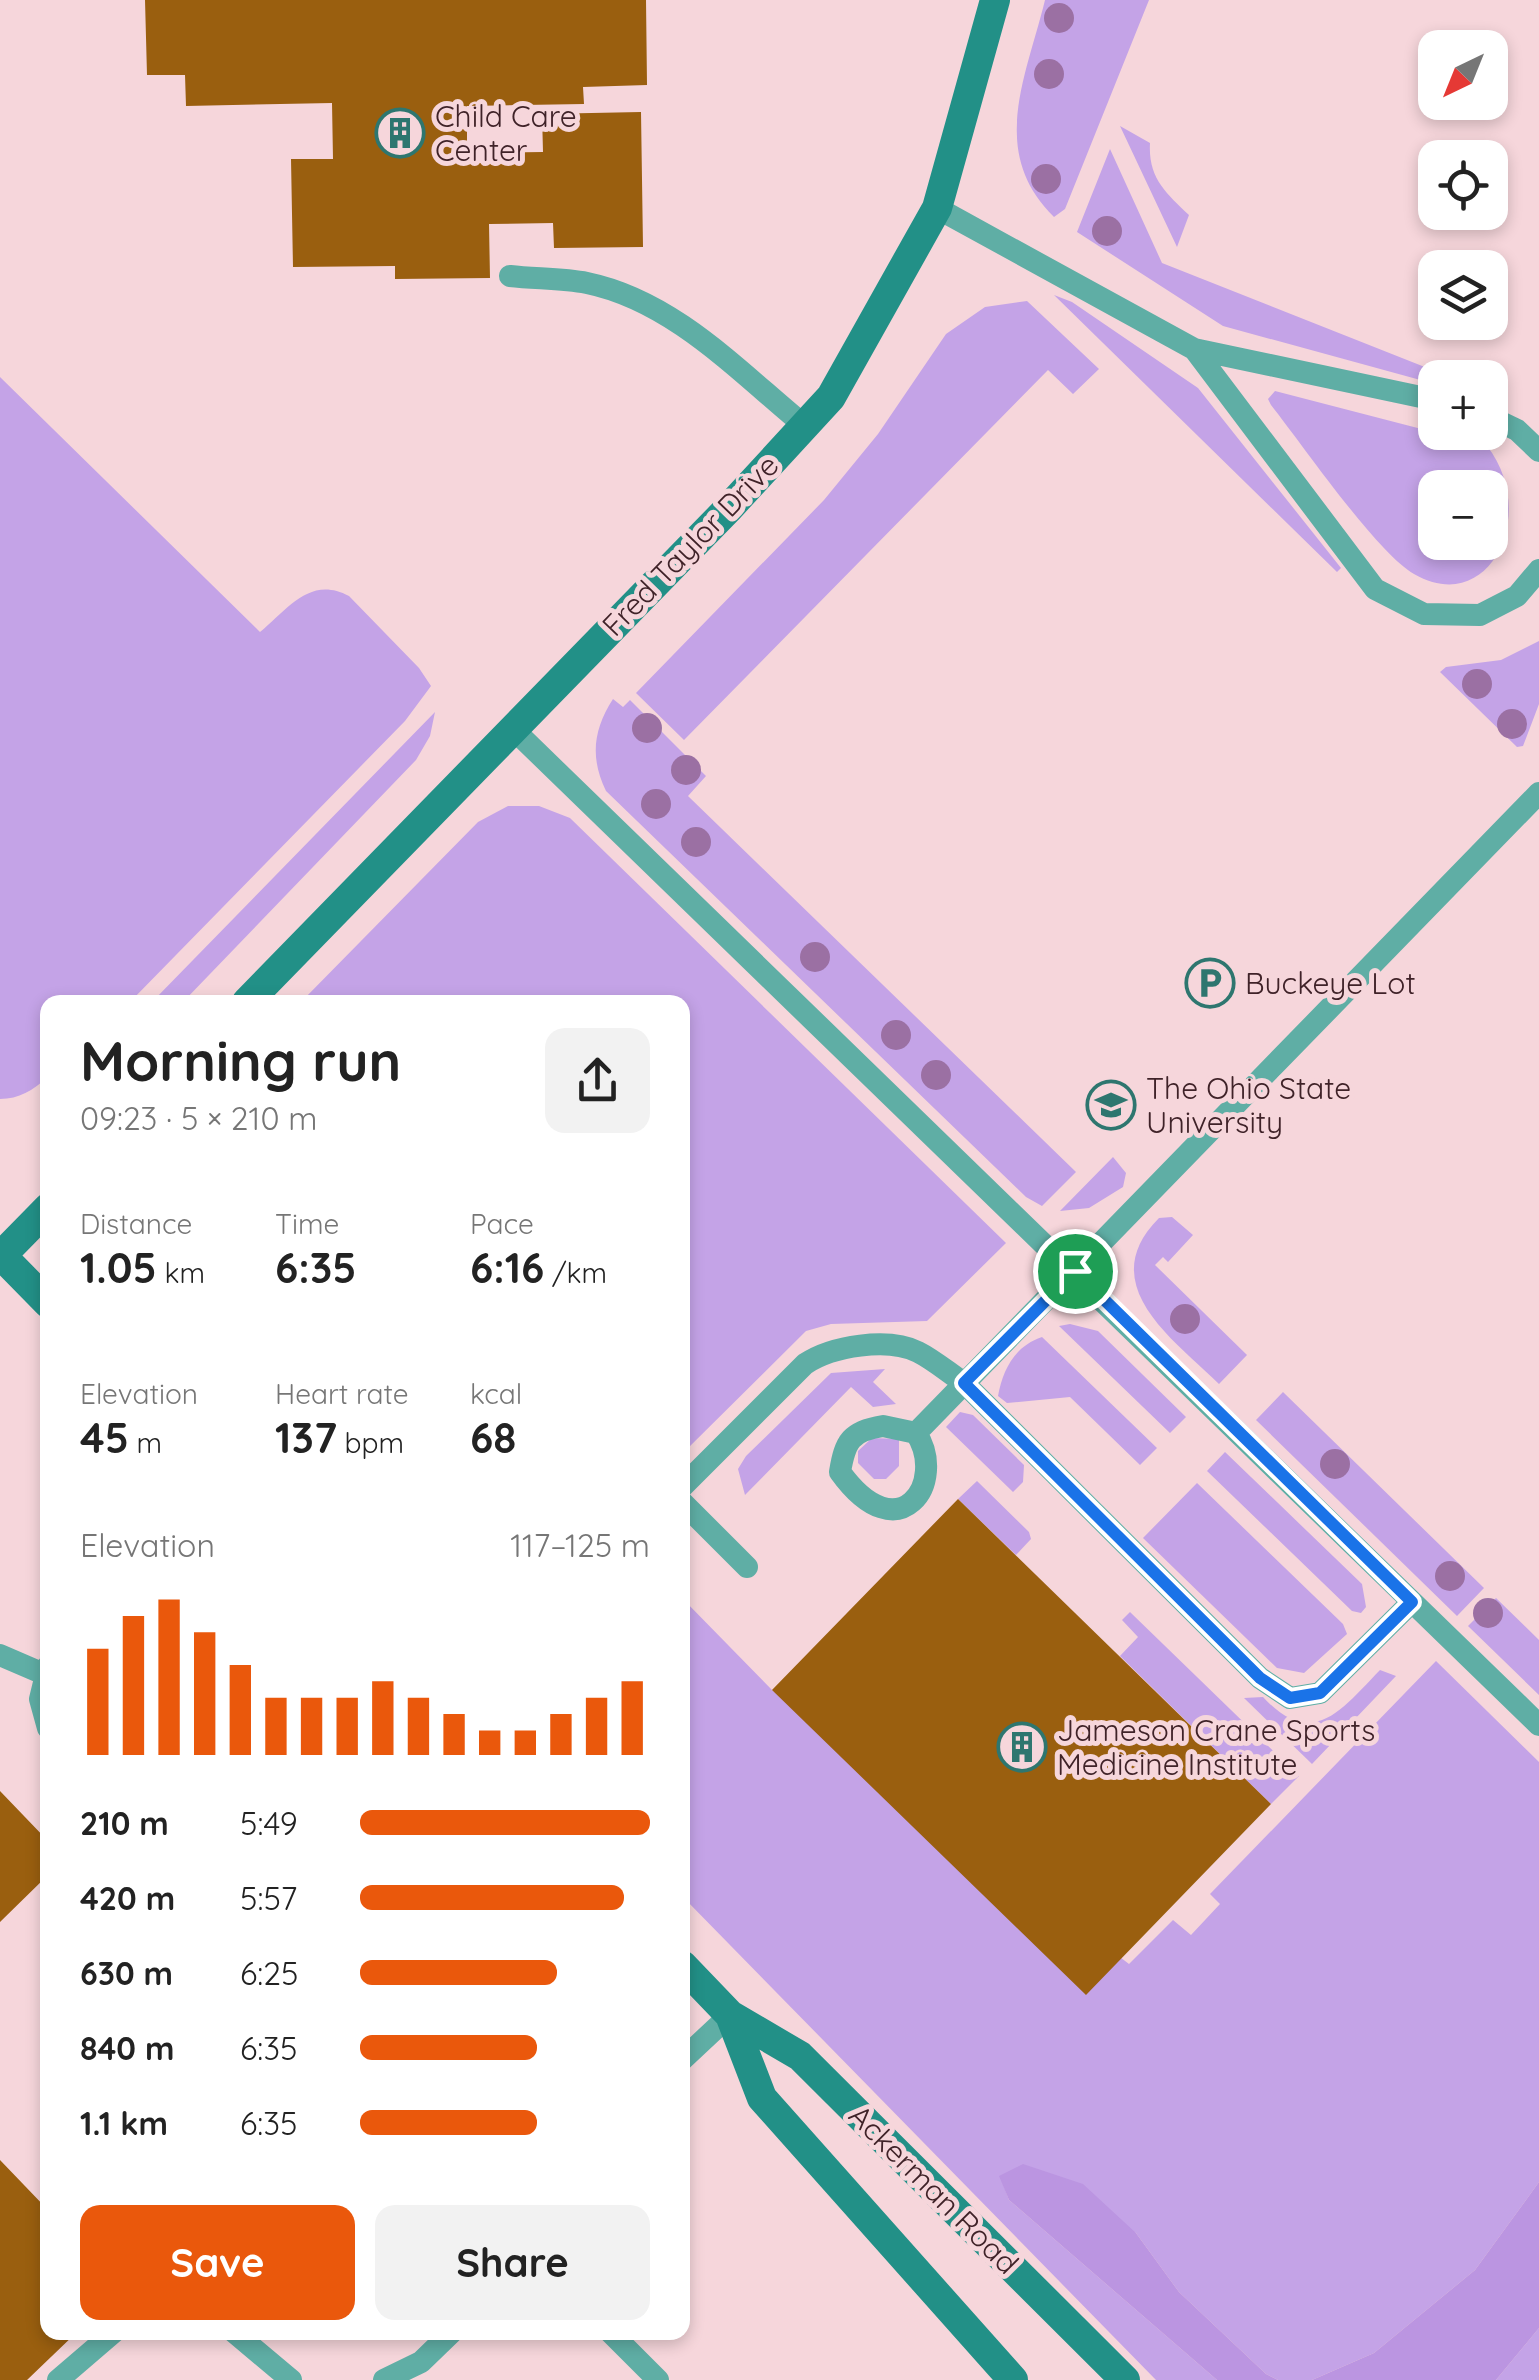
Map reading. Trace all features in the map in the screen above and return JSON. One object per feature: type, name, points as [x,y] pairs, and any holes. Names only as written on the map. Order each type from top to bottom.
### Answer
[{"type":"street","name":"Fred Taylor Drive","points":[[254,995],[831,397],[938,208],[995,0]]},
{"type":"street","points":[[40,1216],[0,1256],[40,1295]]},
{"type":"street","name":"Ackerman Road","points":[[690,1973],[730,2015],[800,2056],[1125,2380]]},
{"type":"street","name":"Ackerman Road","points":[[730,2015],[762,2098],[1014,2380]]},
{"type":"lane","points":[[938,208],[1194,349],[1418,396]]},
{"type":"lane","points":[[510,276],[588,283],[645,304],[682,324],[804,426]]},
{"type":"lane","points":[[1194,349],[1375,589],[1424,614],[1480,615],[1517,596],[1539,570]]},
{"type":"lane","points":[[1508,425],[1539,451]]},
{"type":"lane","points":[[513,728],[1539,1726]]},
{"type":"lane","points":[[916,1433],[1539,793]]},
{"type":"lane","points":[[690,1479],[805,1364],[824,1351],[844,1345],[914,1350],[964,1383],[1260,1678],[1290,1698],[1320,1693],[1412,1602]]},
{"type":"lane","points":[[690,1510],[747,1567]]},
{"type":"lane","points":[[0,1655],[40,1668]]},
{"type":"lane","points":[[690,2052],[730,2015]]},
{"type":"lane","points":[[58,2380],[105,2340]]},
{"type":"lane","points":[[244,2340],[291,2380]]},
{"type":"lane","points":[[384,2380],[421,2362],[444,2340]]},
{"type":"lane","points":[[618,2340],[658,2380]]},
{"type":"shaded area","points":[[1045,0],[1149,0],[1065,209],[1054,217],[1034,192],[1022,167],[1017,140],[1022,86]]},
{"type":"shaded area","points":[[1120,126],[1150,143],[1155,175],[1189,215],[1177,247]]},
{"type":"shaded area","points":[[1110,149],[1162,263],[1418,364],[1418,379],[1223,326],[1077,232]]},
{"type":"shaded area","points":[[1054,295],[1072,302],[1198,388],[1341,568],[1337,572]]},
{"type":"shaded area","points":[[1027,301],[1099,369],[1073,394],[1048,370],[684,740],[636,693],[824,500],[878,434],[946,334],[985,307]]},
{"type":"shaded area","points":[[0,377],[260,632],[300,598],[311,592],[335,591],[349,596],[419,668],[431,686],[405,721],[137,995],[40,995],[40,1083],[25,1093],[0,1099]]},
{"type":"shaded area","points":[[1275,391],[1418,428],[1418,450],[1489,450],[1501,470],[1418,470],[1418,560],[1492,560],[1485,570],[1465,582],[1441,584],[1414,574],[1360,521],[1268,399]]},
{"type":"shaded area","points":[[1539,641],[1539,704],[1523,746],[1517,747],[1440,672],[1446,667],[1501,660]]},
{"type":"shaded area","points":[[613,699],[623,707],[630,700],[706,776],[688,796],[1076,1172],[1042,1206],[1026,1197],[606,791],[596,744],[601,722]]},
{"type":"shaded area","points":[[435,712],[430,736],[416,760],[190,995],[159,995]]},
{"type":"shaded area","points":[[508,806],[539,806],[570,818],[1006,1243],[927,1321],[831,1324],[806,1331],[690,1446],[690,995],[308,995],[478,822]]},
{"type":"shaded area","points":[[1113,1157],[1126,1173],[1123,1187],[1089,1208],[1060,1211]]},
{"type":"shaded area","points":[[1172,1217],[1193,1235],[1168,1262],[1163,1257],[1155,1265],[1247,1355],[1219,1384],[1162,1329],[1137,1288],[1134,1265],[1141,1242],[1159,1218]]},
{"type":"shaded area","points":[[1070,1324],[1098,1331],[1186,1417],[1170,1433],[1059,1326]]},
{"type":"shaded area","points":[[1042,1337],[1157,1448],[1140,1465],[1070,1397],[1007,1403],[998,1396],[1012,1360],[1024,1346]]},
{"type":"shaded area","points":[[885,1369],[873,1382],[896,1404],[873,1407],[851,1387],[745,1495],[738,1469],[746,1456],[831,1373]]},
{"type":"shaded area","points":[[1283,1392],[1484,1588],[1457,1616],[1256,1420]]},
{"type":"shaded area","points":[[960,1412],[973,1415],[1024,1465],[1023,1482],[1013,1492],[946,1427]]},
{"type":"shaded area","points":[[872,1438],[899,1439],[899,1466],[886,1479],[874,1479],[858,1463],[858,1451]]},
{"type":"shaded area","points":[[1225,1452],[1362,1584],[1366,1607],[1361,1613],[1352,1611],[1207,1471]]},
{"type":"shaded area","points":[[977,1481],[1029,1532],[1031,1539],[1016,1555],[958,1499]]},
{"type":"shaded area","points":[[1197,1483],[1343,1624],[1347,1634],[1304,1673],[1277,1668],[1143,1538]]},
{"type":"shaded area","points":[[1496,1598],[1539,1640],[1539,1695],[1468,1626]]},
{"type":"shaded area","points":[[690,1606],[772,1690],[1129,1964],[1173,1920],[1191,1935],[1220,1904],[1210,1894],[1436,1661],[1539,1762],[1539,2182],[1475,2270],[1374,2353],[1312,2380],[1278,2380],[1266,2374],[1179,2292],[1136,2233],[1000,2176],[1009,2200],[1217,2380],[1156,2380],[690,1904]]},
{"type":"shaded area","points":[[1130,1612],[1299,1776],[1271,1804],[1120,1656],[1138,1637],[1122,1620]]},
{"type":"shaded area","points":[[1380,1670],[1396,1676],[1312,1764],[1244,1698],[1263,1697],[1281,1713],[1297,1721],[1312,1722],[1339,1710]]},
{"type":"shaded area","points":[[1023,2164],[1083,2184],[1136,2233],[1179,2292],[1266,2374],[1278,2380],[1217,2380],[1009,2200],[999,2176]]},
{"type":"shaded area","points":[[1539,2182],[1539,2328],[1496,2380],[1312,2380],[1374,2353],[1475,2270]]},
{"type":"shaded area","points":[[1539,2328],[1539,2380],[1496,2380]]},
{"type":"building","name":"Child Care Center","points":[[145,0],[646,0],[647,85],[583,87],[584,104],[467,106],[467,153],[543,152],[542,114],[641,112],[643,247],[554,248],[553,223],[489,224],[490,278],[395,279],[395,266],[293,267],[291,159],[333,159],[332,103],[186,106],[185,75],[147,75]]},
{"type":"building","name":"Jameson Crane Sports Medicine Institute","points":[[958,1499],[1271,1804],[1086,1995],[772,1690]]},
{"type":"building","points":[[0,1791],[40,1833],[40,1883],[0,1922]]},
{"type":"building","points":[[0,2160],[40,2202],[40,2340],[69,2340],[27,2380],[0,2380]]},
{"type":"place","name":"Child Care Center","points":[[400,133]]},
{"type":"place","name":"Buckeye Lot","points":[[1210,983]]},
{"type":"place","name":"The Ohio State University","points":[[1111,1105]]},
{"type":"place","name":"Jameson Crane Sports Medicine Institute","points":[[1022,1747]]},
{"type":"route","points":[[1075,1271],[1412,1602],[1320,1693],[1290,1698],[1260,1678],[964,1383],[1075,1271]]}]
